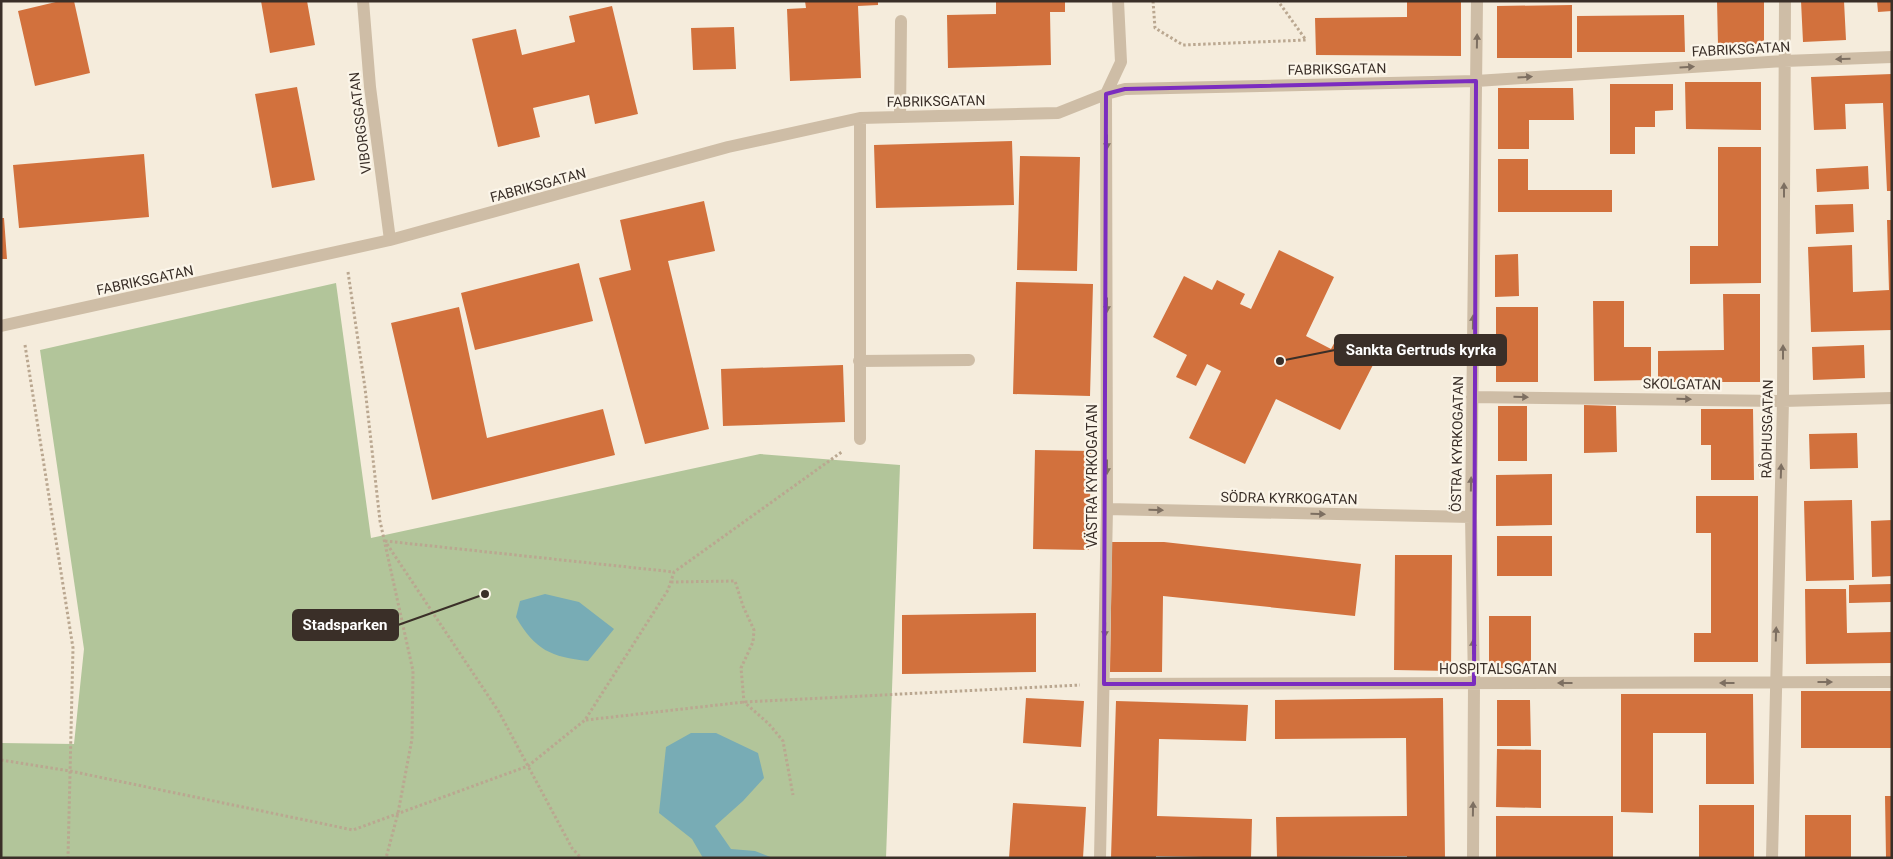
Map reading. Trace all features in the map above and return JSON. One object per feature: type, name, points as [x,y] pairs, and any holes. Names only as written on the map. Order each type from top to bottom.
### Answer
[{"type":"street","name":"VIBORGSGATAN","points":[[363,1],[370,87],[390,240]]},
{"type":"street","points":[[1106,94],[1121,62],[1118,1]]},
{"type":"street","name":"ÖSTRA KYRKOGATAN","points":[[1473,858],[1474,684],[1470,517],[1477,1]]},
{"type":"street","name":"RÅDHUSGATAN","points":[[1772,858],[1783,401],[1785,1]]},
{"type":"street","points":[[900,117],[901,21]]},
{"type":"street","name":"FABRIKSGATAN","points":[[1,326],[390,240],[728,147],[860,118],[1058,114],[1106,94],[1125,89],[1476,81],[1784,61],[1892,58]]},
{"type":"street","name":"VÄSTRA KYRKOGATAN","points":[[1100,858],[1107,509],[1106,94]]},
{"type":"street","points":[[860,118],[860,439]]},
{"type":"street","points":[[859,361],[969,360]]},
{"type":"street","name":"SKOLGATAN","points":[[1472,396],[1783,401],[1892,398]]},
{"type":"street","name":"SÖDRA KYRKOGATAN","points":[[1107,509],[1470,517]]},
{"type":"street","name":"HOSPITALSGATAN","points":[[1104,684],[1892,682]]},
{"type":"path","points":[[1153,1],[1155,28],[1183,45],[1306,40],[1278,1]]},
{"type":"path","points":[[344,251],[365,388],[380,520],[413,671],[412,738],[398,813],[386,858]]},
{"type":"path","points":[[21,322],[73,648],[68,858]]},
{"type":"path","points":[[1,760],[70,771],[353,830],[528,766],[585,720],[668,590],[674,572],[860,439]]},
{"type":"path","points":[[386,541],[674,572]]},
{"type":"path","points":[[386,541],[499,712],[572,848],[581,858]]},
{"type":"path","points":[[671,582],[735,581],[742,606],[754,630],[753,642],[740,668],[744,702],[769,724],[783,741],[793,796]]},
{"type":"path","points":[[585,720],[744,702],[1104,684]]},
{"type":"highlighted area","points":[[1476,81],[1474,684],[1104,684],[1106,94],[1125,89]]},
{"type":"green space","points":[[336,283],[371,538],[760,454],[900,465],[886,858],[1,858],[1,743],[74,744],[84,649],[40,350]]},
{"type":"water","points":[[545,594],[579,602],[614,629],[588,661],[564,657],[545,650],[523,628],[516,617],[520,601]]},
{"type":"water","points":[[691,733],[716,733],[758,753],[764,778],[743,801],[715,826],[731,849],[755,851],[773,858],[703,858],[692,839],[659,813],[666,747]]},
{"type":"building","points":[[60,1],[74,1],[90,73],[35,86],[18,11]]},
{"type":"building","points":[[261,1],[307,1],[315,45],[270,53]]},
{"type":"building","points":[[805,1],[878,1],[878,5],[858,6],[861,78],[790,81],[787,9],[806,8]]},
{"type":"building","points":[[996,1],[1065,1],[1065,12],[1050,12],[1051,65],[948,68],[947,15],[996,14]]},
{"type":"building","points":[[1407,1],[1461,1],[1461,56],[1316,55],[1315,18],[1407,17]]},
{"type":"building","points":[[1717,1],[1764,1],[1764,44],[1718,45]]},
{"type":"building","points":[[1801,1],[1844,1],[1846,40],[1803,42]]},
{"type":"building","points":[[1877,1],[1892,1],[1892,11],[1878,12]]},
{"type":"building","points":[[1572,5],[1572,58],[1497,58],[1497,6]]},
{"type":"building","points":[[612,6],[638,114],[595,124],[589,95],[533,108],[540,137],[498,147],[472,39],[516,29],[522,55],[575,42],[569,16]]},
{"type":"building","points":[[1684,15],[1685,52],[1577,52],[1577,16]]},
{"type":"building","points":[[734,27],[736,69],[693,70],[691,28]]},
{"type":"building","points":[[1892,74],[1892,191],[1887,191],[1883,103],[1845,104],[1846,129],[1814,130],[1811,77]]},
{"type":"building","points":[[1685,82],[1761,82],[1761,130],[1686,129]]},
{"type":"building","points":[[1610,84],[1673,84],[1673,110],[1655,111],[1655,127],[1635,127],[1635,154],[1610,154]]},
{"type":"building","points":[[297,87],[315,180],[272,188],[255,94]]},
{"type":"building","points":[[1498,88],[1573,88],[1574,120],[1529,120],[1529,149],[1498,149]]},
{"type":"building","points":[[1012,141],[1014,205],[876,208],[874,145]]},
{"type":"building","points":[[1718,147],[1761,147],[1761,283],[1690,284],[1690,246],[1718,246]]},
{"type":"building","points":[[144,154],[149,217],[19,228],[13,165]]},
{"type":"building","points":[[1020,156],[1080,157],[1077,271],[1017,270]]},
{"type":"building","points":[[1498,159],[1528,159],[1528,190],[1612,190],[1612,212],[1498,212]]},
{"type":"building","points":[[1868,166],[1869,189],[1817,192],[1816,169]]},
{"type":"building","points":[[704,201],[715,251],[668,261],[709,429],[645,444],[599,278],[631,270],[620,220]]},
{"type":"building","points":[[1853,204],[1854,232],[1816,234],[1815,205]]},
{"type":"building","points":[[1,218],[4,218],[7,259],[1,259]]},
{"type":"building","points":[[1887,220],[1892,220],[1892,330],[1811,332],[1808,247],[1852,245],[1853,292],[1889,290]]},
{"type":"building","points":[[1279,250],[1334,277],[1306,336],[1331,349],[1337,338],[1377,357],[1340,430],[1276,399],[1245,464],[1189,438],[1221,371],[1207,364],[1196,386],[1176,377],[1187,355],[1153,337],[1184,276],[1212,290],[1217,280],[1245,294],[1240,304],[1251,309]]},
{"type":"building","points":[[1518,254],[1519,296],[1495,297],[1495,255]]},
{"type":"building","points":[[579,263],[593,321],[475,350],[461,293]]},
{"type":"building","points":[[1016,282],[1093,284],[1090,396],[1013,394]]},
{"type":"building","points":[[1723,294],[1760,294],[1760,382],[1658,382],[1658,351],[1724,350]]},
{"type":"building","points":[[1593,301],[1624,301],[1624,347],[1651,347],[1651,380],[1594,381]]},
{"type":"building","points":[[459,307],[487,438],[603,409],[615,455],[432,500],[391,323]]},
{"type":"building","points":[[1496,307],[1538,307],[1538,382],[1496,382]]},
{"type":"building","points":[[1864,345],[1865,378],[1813,380],[1812,347]]},
{"type":"building","points":[[843,365],[845,422],[723,426],[721,369]]},
{"type":"building","points":[[1584,405],[1616,406],[1617,452],[1584,453]]},
{"type":"building","points":[[1498,406],[1527,406],[1527,461],[1498,461]]},
{"type":"building","points":[[1701,409],[1753,409],[1754,480],[1711,480],[1711,445],[1701,445]]},
{"type":"building","points":[[1857,433],[1858,468],[1810,469],[1809,434]]},
{"type":"building","points":[[1035,450],[1091,451],[1089,550],[1033,549]]},
{"type":"building","points":[[1552,474],[1552,525],[1496,526],[1496,475]]},
{"type":"building","points":[[1696,496],[1758,496],[1758,662],[1694,662],[1694,633],[1711,633],[1711,533],[1696,533]]},
{"type":"building","points":[[1852,500],[1854,580],[1806,581],[1804,501]]},
{"type":"building","points":[[1892,520],[1892,576],[1872,577],[1871,521]]},
{"type":"building","points":[[1497,536],[1552,536],[1552,576],[1497,576]]},
{"type":"building","points":[[1112,542],[1164,542],[1361,564],[1355,616],[1163,596],[1162,672],[1110,672]]},
{"type":"building","points":[[1395,555],[1452,555],[1451,671],[1394,670]]},
{"type":"building","points":[[1892,584],[1892,602],[1849,603],[1849,585]]},
{"type":"building","points":[[1805,589],[1846,589],[1847,633],[1892,632],[1892,663],[1806,664]]},
{"type":"building","points":[[1036,613],[1036,672],[902,674],[902,615]]},
{"type":"building","points":[[1489,616],[1531,616],[1531,668],[1489,668]]},
{"type":"building","points":[[1801,691],[1892,691],[1892,748],[1801,748]]},
{"type":"building","points":[[1621,694],[1753,694],[1754,784],[1706,784],[1706,733],[1653,733],[1653,813],[1621,812]]},
{"type":"building","points":[[1026,698],[1084,701],[1081,747],[1023,743]]},
{"type":"building","points":[[1443,698],[1445,858],[1407,858],[1407,856],[1277,857],[1276,817],[1407,816],[1406,738],[1275,739],[1275,700]]},
{"type":"building","points":[[1497,700],[1530,700],[1531,746],[1497,746]]},
{"type":"building","points":[[1116,701],[1248,705],[1246,741],[1159,739],[1157,816],[1252,819],[1251,858],[1156,856],[1156,858],[1111,858]]},
{"type":"building","points":[[1497,749],[1541,750],[1541,808],[1496,807]]},
{"type":"building","points":[[1885,796],[1892,796],[1892,858],[1886,858]]},
{"type":"building","points":[[1013,803],[1086,807],[1083,858],[1009,858]]},
{"type":"building","points":[[1699,805],[1754,805],[1754,858],[1699,858]]},
{"type":"building","points":[[1805,815],[1851,815],[1851,858],[1805,858]]},
{"type":"building","points":[[1496,816],[1613,816],[1613,858],[1496,858]]},
{"type":"place","name":"Sankta Gertruds kyrka","points":[[1280,361]]},
{"type":"place","name":"Stadsparken","points":[[485,594]]}]
